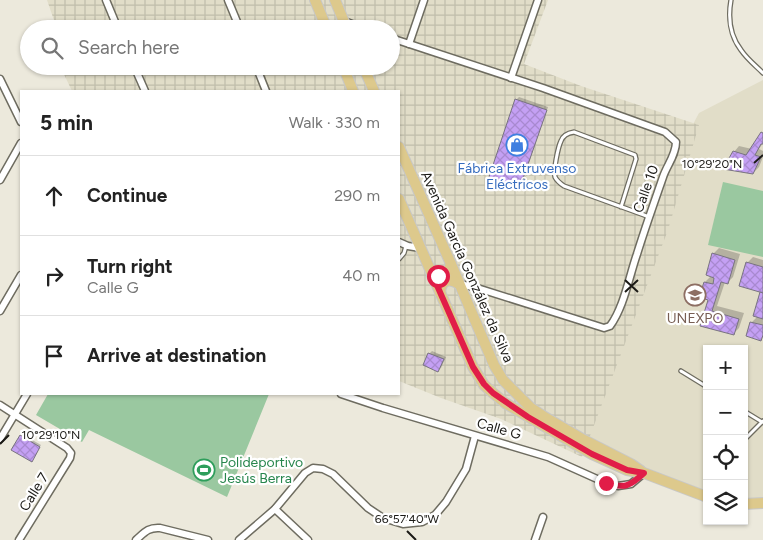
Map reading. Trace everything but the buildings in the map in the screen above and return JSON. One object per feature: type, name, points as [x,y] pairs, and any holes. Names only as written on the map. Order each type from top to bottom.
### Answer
[{"type":"main road","points":[[315,0],[323,20]]},
{"type":"main road","points":[[335,0],[343,20]]},
{"type":"main road","points":[[347,75],[353,90]]},
{"type":"main road","points":[[367,75],[374,90]]},
{"type":"main road","name":"Avenida García González da Silva","points":[[400,149],[452,264],[494,366],[503,380],[531,408],[543,416],[644,473]]},
{"type":"main road","points":[[400,201],[473,367],[484,384],[493,393],[528,417],[592,454],[627,470],[644,473],[703,495]]},
{"type":"main road","points":[[432,274],[438,276],[445,274],[452,264]]},
{"type":"main road","points":[[440,293],[443,283],[446,281],[455,281],[459,284]]},
{"type":"main road","points":[[748,504],[763,503]]},
{"type":"street","points":[[106,0],[114,20]]},
{"type":"street","points":[[228,0],[236,20]]},
{"type":"street","points":[[409,44],[424,0]]},
{"type":"street","points":[[511,78],[538,0]]},
{"type":"street","name":"Calle 10","points":[[400,41],[665,132],[676,142],[676,148],[649,217],[621,305],[615,320],[610,326],[604,328],[459,284]]},
{"type":"street","points":[[138,75],[145,90]]},
{"type":"street","points":[[260,75],[266,90]]},
{"type":"street","points":[[0,79],[20,120]]},
{"type":"street","points":[[0,180],[20,145]]},
{"type":"street","points":[[400,242],[407,246],[418,244]]},
{"type":"street","points":[[407,246],[418,244]]},
{"type":"street","points":[[0,311],[20,277]]},
{"type":"street","points":[[0,438],[25,395]]},
{"type":"street","name":"Calle G","points":[[344,395],[475,436],[548,456],[606,483],[618,486],[631,484],[644,473]]},
{"type":"street","points":[[0,405],[15,414]]},
{"type":"street","name":"Calle 7","points":[[15,414],[67,448],[71,453],[70,458],[19,540]]},
{"type":"street","points":[[239,540],[275,509],[305,473],[313,468],[323,469],[334,474],[368,508],[383,518],[403,524],[422,522],[434,515],[446,502],[466,469],[475,436]]},
{"type":"street","points":[[275,509],[308,540]]},
{"type":"street","points":[[535,540],[543,517]]},
{"type":"street","points":[[136,540],[153,527],[208,540]]},
{"type":"lane","points":[[731,0],[729,20],[734,38],[741,50],[763,73]]},
{"type":"lane","points":[[622,207],[636,160],[635,155],[574,132],[564,136],[561,140],[554,171],[554,176],[558,182],[564,186],[649,217]]},
{"type":"lane","points":[[400,259],[407,246]]},
{"type":"lane","points":[[681,371],[703,385]]},
{"type":"lane","points":[[748,413],[763,422],[748,436]]},
{"type":"shaded area","points":[[47,0],[548,0],[524,64],[581,86],[699,125],[668,230],[582,457],[501,419],[400,381],[400,90],[72,90],[64,75],[400,75],[400,20],[54,20]]},
{"type":"shaded area","name":"UNEXPO","points":[[763,80],[763,502],[748,504],[748,345],[703,345],[703,495],[584,440],[667,173],[699,113]]},
{"type":"green space","points":[[723,182],[763,191],[763,257],[708,245]]},
{"type":"green space","name":"Polideportivo Jesús Berra","points":[[47,395],[269,395],[227,497],[89,430],[82,442],[36,415]]},
{"type":"place","name":"Fábrica Extruvenso Eléctricos","points":[[517,145]]},
{"type":"place","name":"UNEXPO","points":[[695,295]]},
{"type":"place","name":"Polideportivo Jesús Berra","points":[[204,470]]},
{"type":"route","points":[[438,276],[432,274],[473,367],[484,384],[493,393],[528,417],[592,454],[627,470],[644,473],[631,484],[624,486],[606,483]]}]
